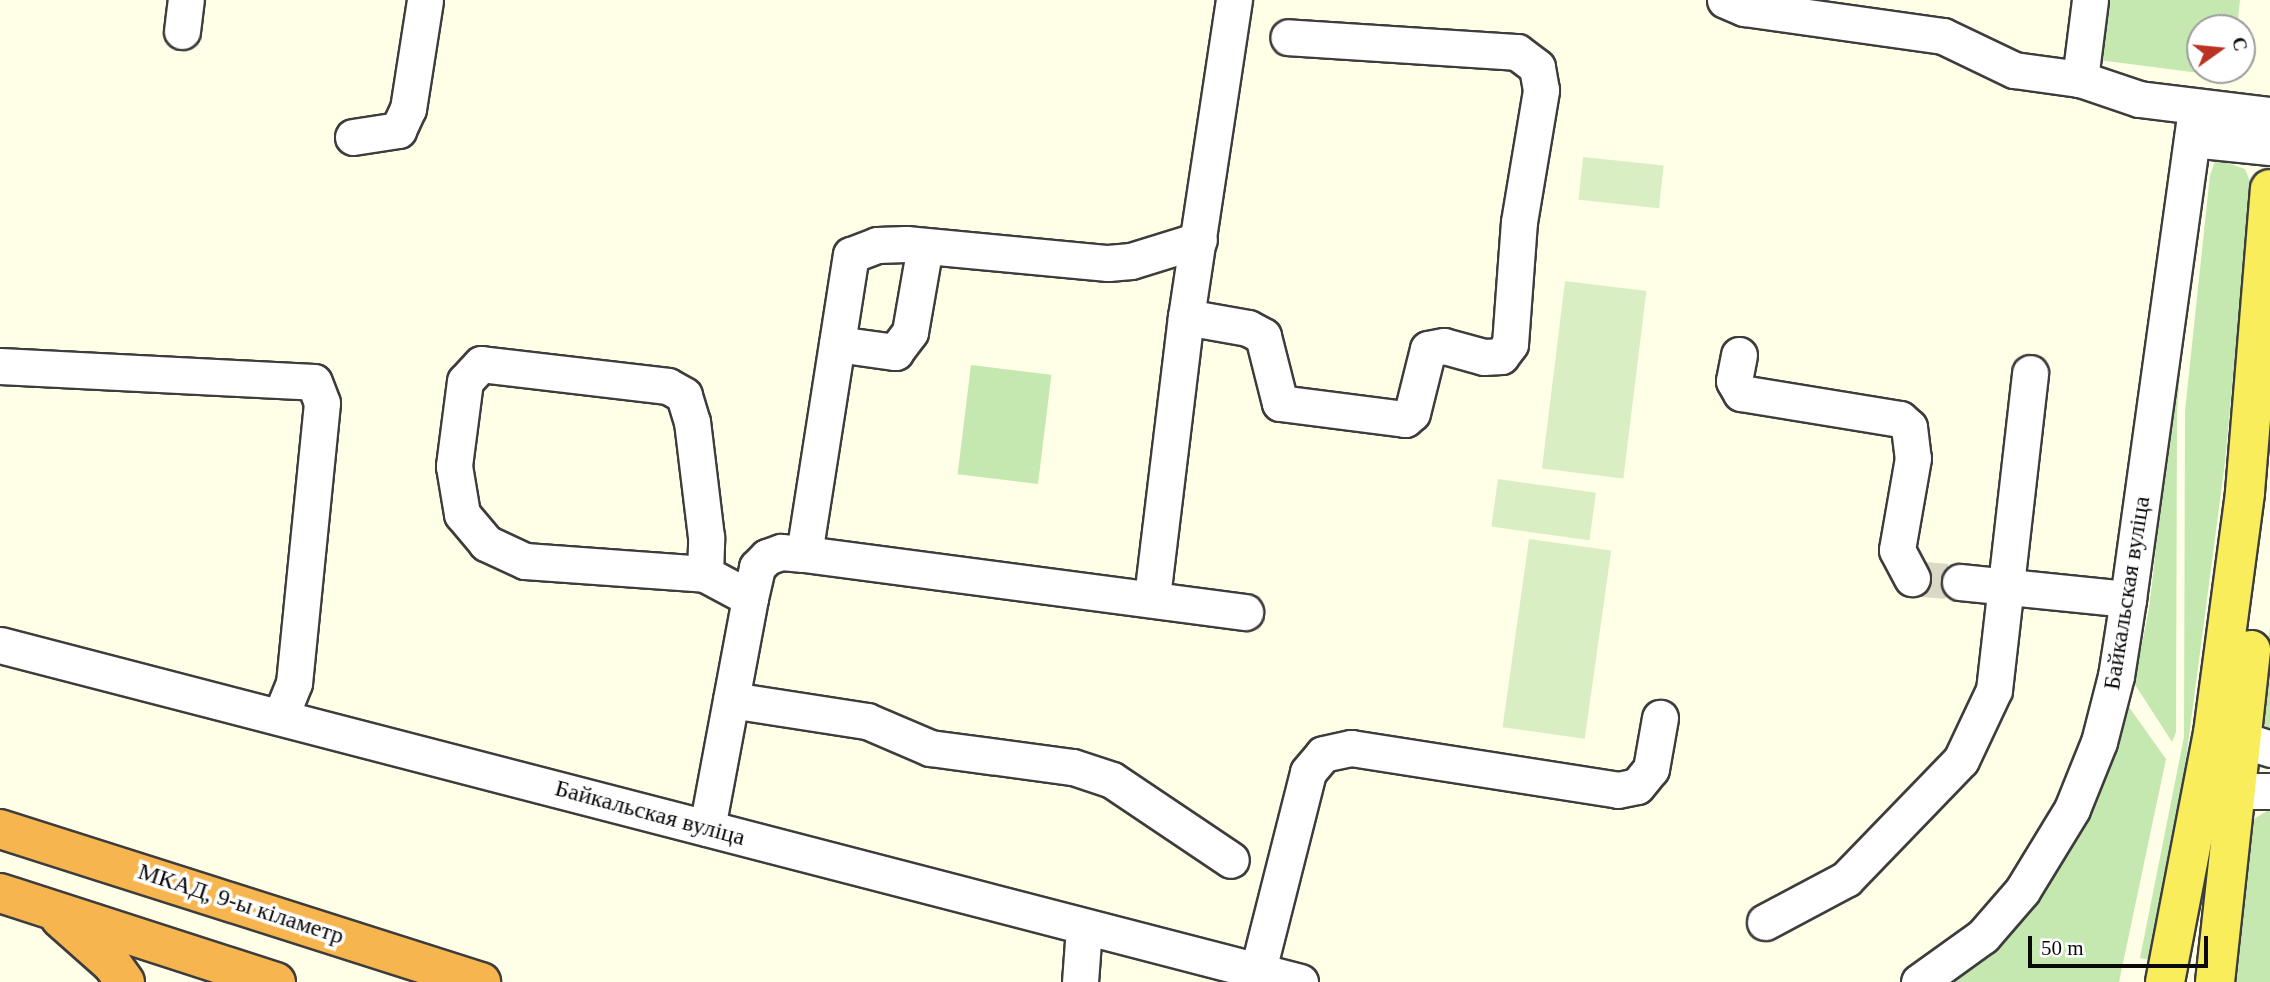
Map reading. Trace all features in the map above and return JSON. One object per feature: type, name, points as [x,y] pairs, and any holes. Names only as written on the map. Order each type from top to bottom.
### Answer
[{"type":"highway","name":"МКАД, 9-ы кіламетр","points":[[0,829],[481,982]]},
{"type":"highway","points":[[0,893],[276,982]]},
{"type":"highway","points":[[48,907],[112,964],[125,982]]},
{"type":"main road","points":[[2215,982],[2253,791],[2241,740],[2245,492],[2270,189]]},
{"type":"main road","points":[[2165,982],[2241,740],[2270,499]]},
{"type":"street","points":[[353,137],[398,130],[408,109],[425,0]]},
{"type":"street","points":[[1152,597],[1186,317],[1234,0]]},
{"type":"street","points":[[1725,0],[1744,8],[1943,36],[2014,70],[2080,79],[2194,123],[2270,148]]},
{"type":"street","points":[[2080,79],[2090,0]]},
{"type":"street","points":[[1186,317],[1248,328],[1263,336],[1280,403],[1405,419],[1412,413],[1428,349],[1444,346],[1484,357],[1501,356],[1510,344],[1519,222],[1541,90],[1537,67],[1517,52],[1288,37]]},
{"type":"street","points":[[2194,123],[2270,115]]},
{"type":"street","name":"Байкальская вуліца","points":[[1919,982],[1983,936],[2022,891],[2072,808],[2099,742],[2116,677],[2129,599],[2194,123]]},
{"type":"street","points":[[804,554],[851,255],[877,244],[1108,263],[1131,261],[1199,240]]},
{"type":"street","points":[[837,344],[895,352],[910,332],[925,246]]},
{"type":"street","points":[[1739,355],[1734,381],[1741,393],[1900,419],[1909,427],[1913,458],[1897,550],[1912,578]]},
{"type":"street","points":[[705,574],[706,537],[694,435],[684,395],[668,386],[481,364],[465,381],[453,466],[462,514],[486,544],[525,561],[705,574],[750,598]]},
{"type":"street","points":[[0,366],[314,382],[322,403],[294,683],[280,717]]},
{"type":"street","points":[[1765,922],[1846,879],[1961,760],[1994,690],[2030,373]]},
{"type":"street","points":[[707,828],[750,598],[757,567],[767,557],[780,552],[804,554],[858,565],[1152,597],[1245,612]]},
{"type":"street","points":[[1960,582],[2007,584],[2129,599]]},
{"type":"street","name":"Байкальская вуліца","points":[[0,645],[1300,982]]},
{"type":"street","points":[[732,701],[867,721],[930,748],[1073,767],[1112,780],[1231,860]]},
{"type":"street","points":[[1258,970],[1308,772],[1323,754],[1358,749],[1618,790],[1637,786],[1651,769],[1660,718]]},
{"type":"street","points":[[1080,982],[1084,927]]},
{"type":"green space","points":[[2082,0],[2240,0],[2238,14],[2186,14],[2186,71],[2075,57]]},
{"type":"green space","points":[[1583,157],[1664,165],[1659,208],[1579,200]]},
{"type":"green space","points":[[2216,159],[2245,169],[2251,184],[2225,462],[2183,782],[2150,960],[2140,958],[2184,737],[2185,411],[2210,175]]},
{"type":"green space","points":[[2188,270],[2177,411],[2176,732],[2172,742],[2134,683],[2149,609]]},
{"type":"green space","points":[[1565,281],[1646,291],[1623,479],[1542,469]]},
{"type":"green space","points":[[971,365],[1051,375],[1038,484],[958,474]]},
{"type":"green space","points":[[1498,479],[1596,493],[1589,540],[1491,527]]},
{"type":"green space","points":[[1529,539],[1611,551],[1585,739],[1503,727]]},
{"type":"green space","points":[[2270,627],[2270,732],[2259,718]]},
{"type":"green space","points":[[2124,700],[2166,759],[2119,982],[1948,982]]},
{"type":"green space","points":[[2270,809],[2270,982],[2226,982],[2249,822]]},
{"type":"tunnel","points":[[1912,578],[1960,582]]}]
